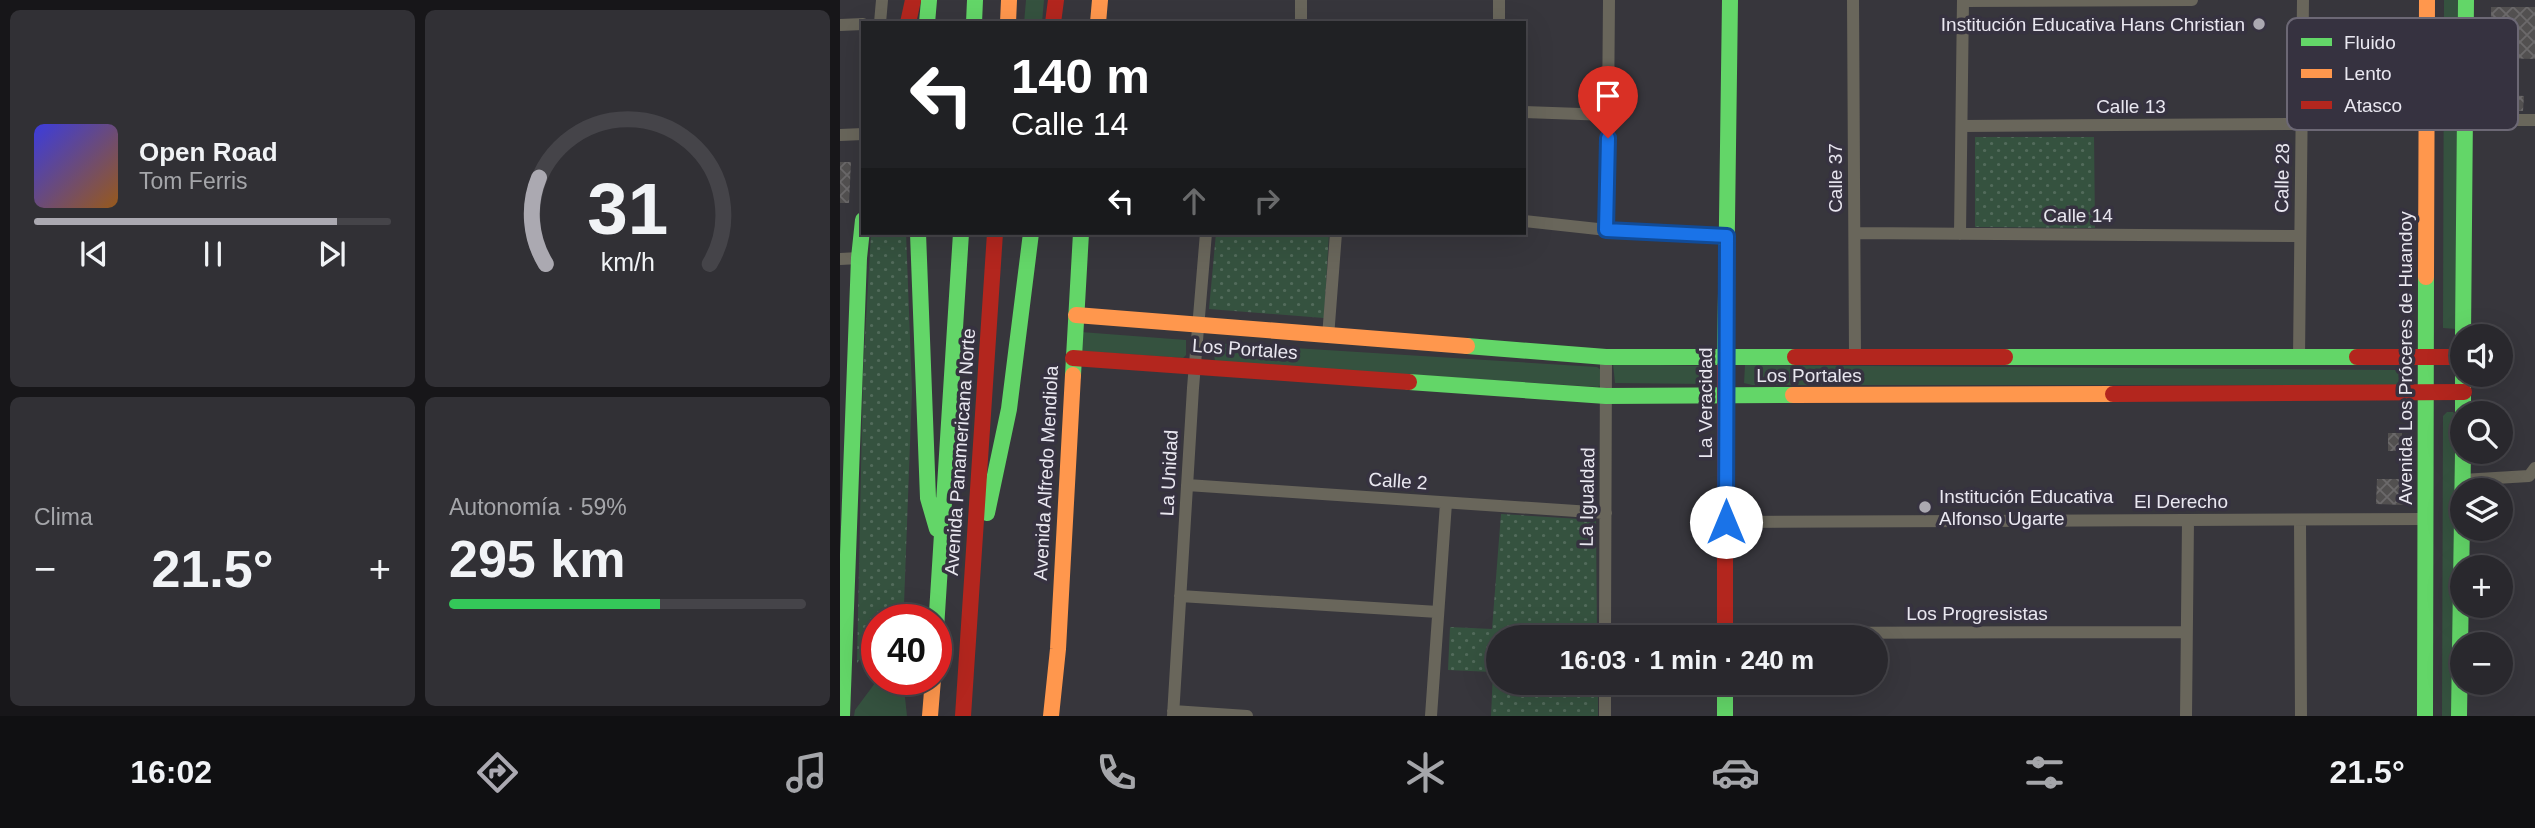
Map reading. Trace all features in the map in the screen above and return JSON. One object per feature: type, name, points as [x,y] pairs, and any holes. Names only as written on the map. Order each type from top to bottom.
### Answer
[{"type":"main road","points":[[908,21],[913,0]]},
{"type":"main road","points":[[927,21],[929,0]]},
{"type":"main road","points":[[974,21],[975,0]]},
{"type":"main road","points":[[1008,21],[1009,0]]},
{"type":"main road","points":[[1098,21],[1100,0]]},
{"type":"main road","name":"La Veracidad","points":[[1725,625],[1730,0]]},
{"type":"main road","name":"Avenida Los Próceres de Huandoy","points":[[2427,0],[2427,18]]},
{"type":"main road","points":[[2466,0],[2466,18]]},
{"type":"main road","points":[[1053,21],[1056,2]]},
{"type":"main road","points":[[1056,2],[1059,21]]},
{"type":"main road","name":"Avenida Los Próceres de Huandoy","points":[[2425,716],[2426,130]]},
{"type":"main road","points":[[2463,324],[2466,130]]},
{"type":"main road","points":[[842,716],[847,407],[861,235]]},
{"type":"main road","points":[[918,235],[928,498],[941,545]]},
{"type":"main road","name":"Avenida Panamericana Norte","points":[[937,604],[961,235]]},
{"type":"main road","name":"Avenida Panamericana Norte","points":[[963,716],[995,235]]},
{"type":"main road","points":[[974,564],[996,476],[1018,345],[1031,235]]},
{"type":"main road","name":"Avenida Alfredo Mendiola","points":[[1051,716],[1058,649],[1082,235]]},
{"type":"main road","name":"Los Portales","points":[[1076,316],[1606,357],[2450,357]]},
{"type":"main road","name":"Los Portales","points":[[1073,358],[1606,396],[2464,392]]},
{"type":"main road","points":[[2464,387],[2464,401]]},
{"type":"main road","points":[[2459,716],[2461,541]]},
{"type":"main road","points":[[930,716],[932,695]]},
{"type":"main road","points":[[1725,695],[1725,716]]},
{"type":"street","points":[[880,21],[882,0]]},
{"type":"street","points":[[1301,0],[1301,21]]},
{"type":"street","points":[[1499,0],[1499,21]]},
{"type":"street","points":[[1606,230],[1609,0]]},
{"type":"street","name":"Calle 37","points":[[1853,0],[1855,357]]},
{"type":"street","points":[[1960,234],[1963,1],[2192,0]]},
{"type":"street","name":"Calle 28","points":[[2303,0],[2303,18]]},
{"type":"street","points":[[840,24],[861,23]]},
{"type":"street","points":[[1526,112],[1609,115]]},
{"type":"street","name":"Calle 13","points":[[1962,126],[2287,124]]},
{"type":"street","name":"Calle 28","points":[[2299,357],[2302,130]]},
{"type":"street","points":[[840,135],[861,134]]},
{"type":"street","points":[[1526,221],[1606,230],[1727,236]]},
{"type":"street","name":"Calle 14","points":[[1854,233],[2300,236]]},
{"type":"street","name":"La Unidad","points":[[1173,713],[1206,235]]},
{"type":"street","points":[[1328,337],[1336,235]]},
{"type":"street","points":[[840,259],[859,258]]},
{"type":"street","name":"La Igualdad","points":[[1605,625],[1606,357]]},
{"type":"street","points":[[2489,478],[2529,475],[2535,468]]},
{"type":"street","name":"Calle 2","points":[[1187,485],[1606,513]]},
{"type":"street","points":[[1431,716],[1446,503]]},
{"type":"street","name":"El Derecho","points":[[1726,522],[2426,519]]},
{"type":"street","points":[[2186,716],[2188,520]]},
{"type":"street","points":[[2300,520],[2301,716]]},
{"type":"street","points":[[1180,596],[1438,612]]},
{"type":"street","name":"Los Progresistas","points":[[1888,634],[2186,632]]},
{"type":"street","points":[[1605,695],[1605,716]]},
{"type":"street","points":[[1173,713],[1247,716]]},
{"type":"green space","points":[[1026,0],[1044,0],[1042,21],[1024,21]]},
{"type":"green space","points":[[2444,0],[2458,0],[2458,18],[2444,18]]},
{"type":"green space","points":[[2444,130],[2457,130],[2456,324],[2450,324],[2450,329],[2443,328]]},
{"type":"green space","points":[[1975,137],[2094,137],[2095,228],[1975,227]]},
{"type":"green space","points":[[871,235],[906,235],[912,391],[904,604],[861,604],[861,658],[857,663],[863,373]]},
{"type":"green space","points":[[1216,235],[1329,235],[1324,318],[1209,309]]},
{"type":"green space","points":[[1081,332],[1186,340],[1186,355],[1183,358],[1081,351]]},
{"type":"green space","points":[[1213,343],[1597,367],[1601,370],[1602,384],[1598,387],[1215,362]]},
{"type":"green space","points":[[1613,364],[1705,366],[1706,384],[1615,383]]},
{"type":"green space","points":[[1745,365],[2400,372],[2399,385],[1752,385],[1744,383]]},
{"type":"green space","points":[[2450,412],[2450,464],[2458,464],[2458,478],[2450,478],[2450,541],[2458,541],[2458,555],[2450,555],[2450,618],[2457,618],[2457,632],[2450,632],[2450,695],[2457,695],[2457,716],[2442,716],[2443,416]]},
{"type":"green space","points":[[1501,514],[1596,520],[1597,625],[1492,625]]},
{"type":"green space","points":[[1450,627],[1486,629],[1486,672],[1448,670]]},
{"type":"green space","points":[[866,695],[905,695],[907,716],[854,716],[855,710]]},
{"type":"green space","points":[[1492,695],[1598,695],[1598,716],[1491,716]]},
{"type":"building","points":[[2491,7],[2535,7],[2535,59],[2518,59],[2518,18],[2491,18]]},
{"type":"building","points":[[2518,96],[2524,96],[2523,111],[2518,111]]},
{"type":"building","points":[[840,162],[851,162],[849,203],[840,203]]},
{"type":"building","points":[[2388,433],[2402,433],[2402,451],[2388,451]]},
{"type":"building","points":[[2377,479],[2404,479],[2404,505],[2376,504]]},
{"type":"traffic: fast","points":[[927,21],[929,0]]},
{"type":"traffic: fast","points":[[974,21],[975,0]]},
{"type":"traffic: fast","points":[[1725,367],[1730,0]]},
{"type":"traffic: fast","points":[[2466,0],[2466,18]]},
{"type":"traffic: fast","points":[[2463,324],[2465,130]]},
{"type":"traffic: fast","points":[[842,716],[861,235]]},
{"type":"traffic: fast","points":[[918,235],[928,498],[937,529]]},
{"type":"traffic: fast","points":[[938,604],[961,235]]},
{"type":"traffic: fast","points":[[987,513],[1009,409],[1031,235]]},
{"type":"traffic: fast","points":[[1073,375],[1081,235]]},
{"type":"traffic: fast","points":[[2425,716],[2426,277]]},
{"type":"traffic: fast","points":[[1467,346],[1606,357],[1795,357]]},
{"type":"traffic: fast","points":[[2005,357],[2357,357]]},
{"type":"traffic: fast","points":[[1409,382],[1606,396],[1793,395]]},
{"type":"traffic: fast","points":[[2463,387],[2463,401]]},
{"type":"traffic: fast","points":[[2459,716],[2463,464]]},
{"type":"traffic: fast","points":[[1725,695],[1725,716]]},
{"type":"traffic: slow","points":[[1008,21],[1009,0]]},
{"type":"traffic: slow","points":[[1098,21],[1100,0]]},
{"type":"traffic: slow","points":[[2427,0],[2427,18]]},
{"type":"traffic: slow","points":[[2426,277],[2427,130]]},
{"type":"traffic: slow","points":[[1076,315],[1467,346]]},
{"type":"traffic: slow","points":[[1051,716],[1058,649],[1073,375]]},
{"type":"traffic: slow","points":[[1793,395],[2113,394]]},
{"type":"traffic: slow","points":[[930,716],[932,695]]},
{"type":"traffic: jam","points":[[908,21],[913,0]]},
{"type":"traffic: jam","points":[[1053,21],[1056,0]]},
{"type":"traffic: jam","points":[[963,716],[995,235]]},
{"type":"traffic: jam","points":[[1795,357],[2005,357]]},
{"type":"traffic: jam","points":[[2357,357],[2450,357]]},
{"type":"traffic: jam","points":[[1073,358],[1409,382]]},
{"type":"traffic: jam","points":[[1725,367],[1725,625]]},
{"type":"traffic: jam","points":[[2113,394],[2464,392]]},
{"type":"place","name":"Institución Educativa Hans Christian","points":[[2259,24]]},
{"type":"place","name":"Institución Educativa Alfonso Ugarte","points":[[1925,507]]},
{"type":"route","points":[[1608,138],[1606,230],[1727,236],[1726,522]]}]
